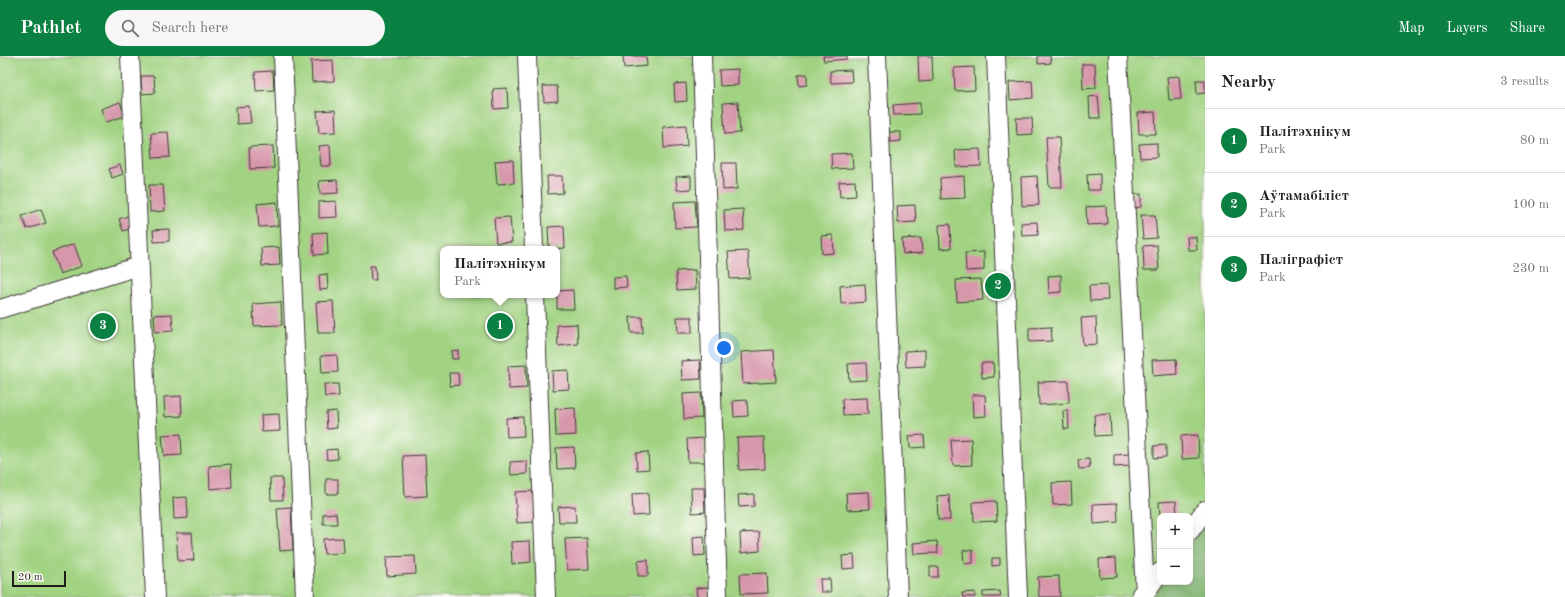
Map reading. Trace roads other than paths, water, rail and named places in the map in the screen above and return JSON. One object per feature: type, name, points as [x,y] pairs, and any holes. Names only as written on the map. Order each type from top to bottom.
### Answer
[{"type":"lane","points":[[130,56],[155,597]]},
{"type":"lane","points":[[283,56],[305,597]]},
{"type":"lane","points":[[526,56],[534,246]]},
{"type":"lane","points":[[702,56],[718,597]]},
{"type":"lane","points":[[876,56],[898,597]]},
{"type":"lane","points":[[996,56],[1018,597]]},
{"type":"lane","points":[[1118,56],[1140,595]]},
{"type":"lane","points":[[0,309],[139,266]]},
{"type":"lane","points":[[535,298],[546,597]]},
{"type":"lane","points":[[1193,527],[1205,510]]},
{"type":"lane","points":[[1140,595],[1157,575]]},
{"type":"place","name":"Аўтамабіліст","points":[[998,286]]},
{"type":"place","name":"Паліграфіст","points":[[103,326]]},
{"type":"place","name":"Палітэхнікум","points":[[500,326]]}]
